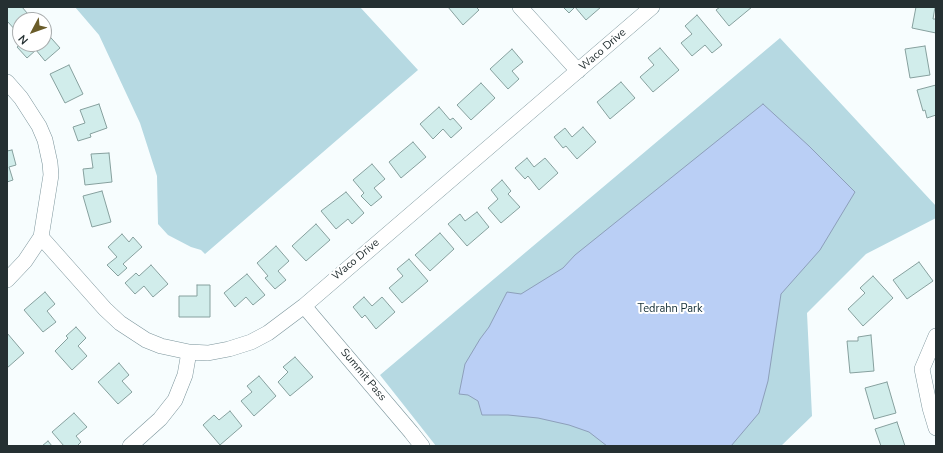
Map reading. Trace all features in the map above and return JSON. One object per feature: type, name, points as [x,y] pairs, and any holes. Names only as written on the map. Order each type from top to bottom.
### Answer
[{"type":"street","points":[[520,7],[578,71]]},
{"type":"street","name":"Waco Drive","points":[[41,237],[105,309],[120,323],[146,340],[161,346],[189,352],[208,352],[229,349],[251,342],[268,333],[304,306],[652,7]]},
{"type":"street","points":[[7,82],[34,116],[45,140],[51,175],[41,237],[25,261],[7,280]]},
{"type":"street","name":"Summit Pass","points":[[304,306],[422,446]]},
{"type":"street","points":[[936,336],[922,369],[930,408],[936,428]]},
{"type":"street","points":[[130,446],[160,419],[175,400],[185,375],[189,352]]},
{"type":"green space","points":[[75,7],[360,7],[418,70],[205,254],[201,250],[191,247],[168,235],[158,224],[157,176],[140,123],[99,35]]},
{"type":"green space","name":"Tedrahn Park","points":[[780,38],[936,206],[936,218],[866,254],[807,313],[812,416],[781,446],[436,446],[380,375]]},
{"type":"shaded area","name":"Tedrahn Park","points":[[763,104],[809,146],[855,192],[820,250],[781,294],[768,381],[759,413],[731,446],[607,446],[589,432],[569,425],[538,418],[508,415],[482,415],[478,401],[468,395],[459,394],[465,364],[489,327],[507,292],[521,294],[563,268],[575,255]]},
{"type":"building","points":[[7,7],[22,7],[26,12],[12,12],[12,26],[7,21]]},
{"type":"building","points":[[448,7],[476,7],[479,10],[463,25]]},
{"type":"building","points":[[563,7],[575,7],[569,13]]},
{"type":"building","points":[[575,7],[601,7],[586,20]]},
{"type":"building","points":[[720,7],[752,7],[729,26],[716,10]]},
{"type":"building","points":[[916,7],[935,7],[933,19],[936,19],[936,33],[912,28]]},
{"type":"building","points":[[697,15],[722,45],[712,53],[705,45],[692,56],[681,43],[692,34],[685,26]]},
{"type":"building","points":[[52,39],[60,48],[45,61],[38,52],[52,52]]},
{"type":"building","points":[[925,46],[930,75],[910,78],[905,49]]},
{"type":"building","points":[[660,48],[679,70],[653,92],[640,77],[654,65],[648,58]]},
{"type":"building","points":[[512,49],[523,62],[512,71],[519,79],[508,89],[490,69]]},
{"type":"building","points":[[22,52],[34,52],[27,58]]},
{"type":"building","points":[[69,65],[83,94],[65,103],[50,74]]},
{"type":"building","points":[[621,82],[635,98],[610,119],[597,102]]},
{"type":"building","points":[[481,83],[495,98],[471,120],[457,105]]},
{"type":"building","points":[[936,85],[936,115],[927,118],[925,110],[923,111],[917,90]]},
{"type":"building","points":[[99,104],[107,128],[90,134],[91,137],[78,141],[73,127],[85,123],[80,110]]},
{"type":"building","points":[[439,107],[450,120],[453,118],[462,128],[451,138],[443,129],[433,139],[420,124]]},
{"type":"building","points":[[583,127],[596,142],[577,159],[566,146],[563,148],[554,137],[565,128],[572,137]]},
{"type":"building","points":[[413,142],[426,157],[401,178],[389,162]]},
{"type":"building","points":[[12,150],[16,165],[9,167],[13,180],[7,182],[7,151]]},
{"type":"building","points":[[109,153],[112,182],[85,185],[83,169],[93,168],[91,154]]},
{"type":"building","points":[[527,158],[534,167],[545,158],[558,173],[539,190],[528,176],[525,179],[515,168]]},
{"type":"building","points":[[372,164],[385,179],[374,188],[382,197],[371,206],[361,196],[364,193],[353,180]]},
{"type":"building","points":[[502,180],[511,191],[508,194],[520,207],[501,223],[488,208],[498,199],[491,190]]},
{"type":"building","points":[[102,191],[111,222],[92,227],[83,196]]},
{"type":"building","points":[[346,192],[364,213],[352,224],[348,219],[336,229],[321,211]]},
{"type":"building","points":[[477,212],[489,227],[467,246],[448,224],[460,214],[465,221]]},
{"type":"building","points":[[316,224],[330,240],[306,261],[292,246]]},
{"type":"building","points":[[440,233],[454,249],[430,271],[415,255]]},
{"type":"building","points":[[122,234],[129,242],[133,237],[142,247],[123,264],[127,268],[118,276],[107,265],[117,257],[108,247]]},
{"type":"building","points":[[276,246],[289,261],[278,271],[286,280],[275,289],[265,278],[268,276],[257,263]]},
{"type":"building","points":[[409,259],[428,281],[402,303],[389,288],[403,276],[397,269]]},
{"type":"building","points":[[919,262],[933,281],[907,299],[893,280]]},
{"type":"building","points":[[151,265],[168,284],[153,297],[144,286],[135,294],[125,283],[136,273],[139,276]]},
{"type":"building","points":[[247,274],[265,295],[253,305],[246,297],[235,307],[224,293]]},
{"type":"building","points":[[873,276],[893,298],[863,326],[848,309],[865,293],[860,288]]},
{"type":"building","points":[[197,285],[210,285],[210,317],[179,317],[179,296],[197,296]]},
{"type":"building","points":[[45,292],[55,304],[47,311],[56,322],[43,332],[24,310]]},
{"type":"building","points":[[364,297],[372,306],[382,297],[395,312],[376,329],[365,315],[362,318],[353,307]]},
{"type":"building","points":[[76,327],[86,338],[78,346],[87,356],[72,370],[55,351],[68,338],[66,336]]},
{"type":"building","points":[[7,333],[24,353],[7,368]]},
{"type":"building","points":[[871,335],[874,371],[850,373],[847,341],[858,341],[858,337]]},
{"type":"building","points":[[295,357],[313,377],[290,396],[278,382],[288,372],[283,367]]},
{"type":"building","points":[[119,363],[129,375],[122,381],[132,392],[118,404],[98,382]]},
{"type":"building","points":[[259,376],[276,396],[254,416],[241,401],[252,392],[247,386]]},
{"type":"building","points":[[887,382],[896,413],[874,419],[865,388]]},
{"type":"building","points":[[230,411],[242,426],[220,445],[203,425],[214,415],[219,420]]},
{"type":"building","points":[[74,413],[87,427],[76,436],[81,442],[77,446],[64,446],[52,432]]},
{"type":"building","points":[[897,422],[905,446],[881,446],[875,429]]},
{"type":"building","points":[[48,441],[52,446],[42,446]]}]
